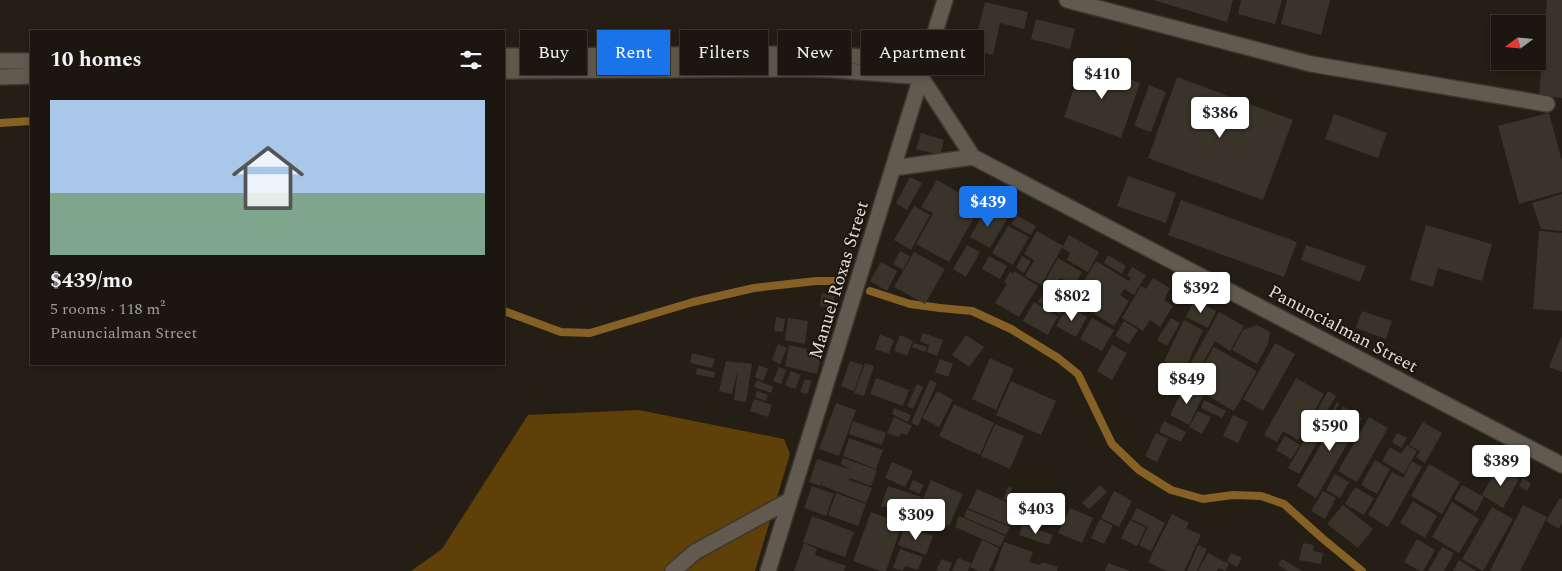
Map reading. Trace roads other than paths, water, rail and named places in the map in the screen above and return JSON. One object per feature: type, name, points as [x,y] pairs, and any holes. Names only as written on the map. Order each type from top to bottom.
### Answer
[{"type":"street","name":"Manuel Roxas Street","points":[[768,571],[945,0]]},
{"type":"street","points":[[1067,0],[1312,64],[1547,104]]},
{"type":"street","points":[[505,56],[834,55],[862,57],[888,63],[921,77]]},
{"type":"street","points":[[0,61],[30,61]]},
{"type":"street","points":[[505,71],[804,69],[921,77]]},
{"type":"street","points":[[0,77],[30,76]]},
{"type":"street","name":"Panuncialman Street","points":[[921,77],[973,157],[1562,465]]},
{"type":"street","points":[[893,168],[973,157]]},
{"type":"street","points":[[673,571],[695,552],[790,500]]},
{"type":"waterway","points":[[0,123],[30,121]]},
{"type":"waterway","points":[[505,311],[561,332],[590,333],[693,302],[754,288],[816,281],[841,281]]},
{"type":"waterway","points":[[870,291],[910,304],[972,311],[1011,329],[1058,358],[1078,374],[1112,444],[1139,470],[1171,490],[1203,499],[1233,495],[1261,496],[1284,504],[1362,571]]}]
